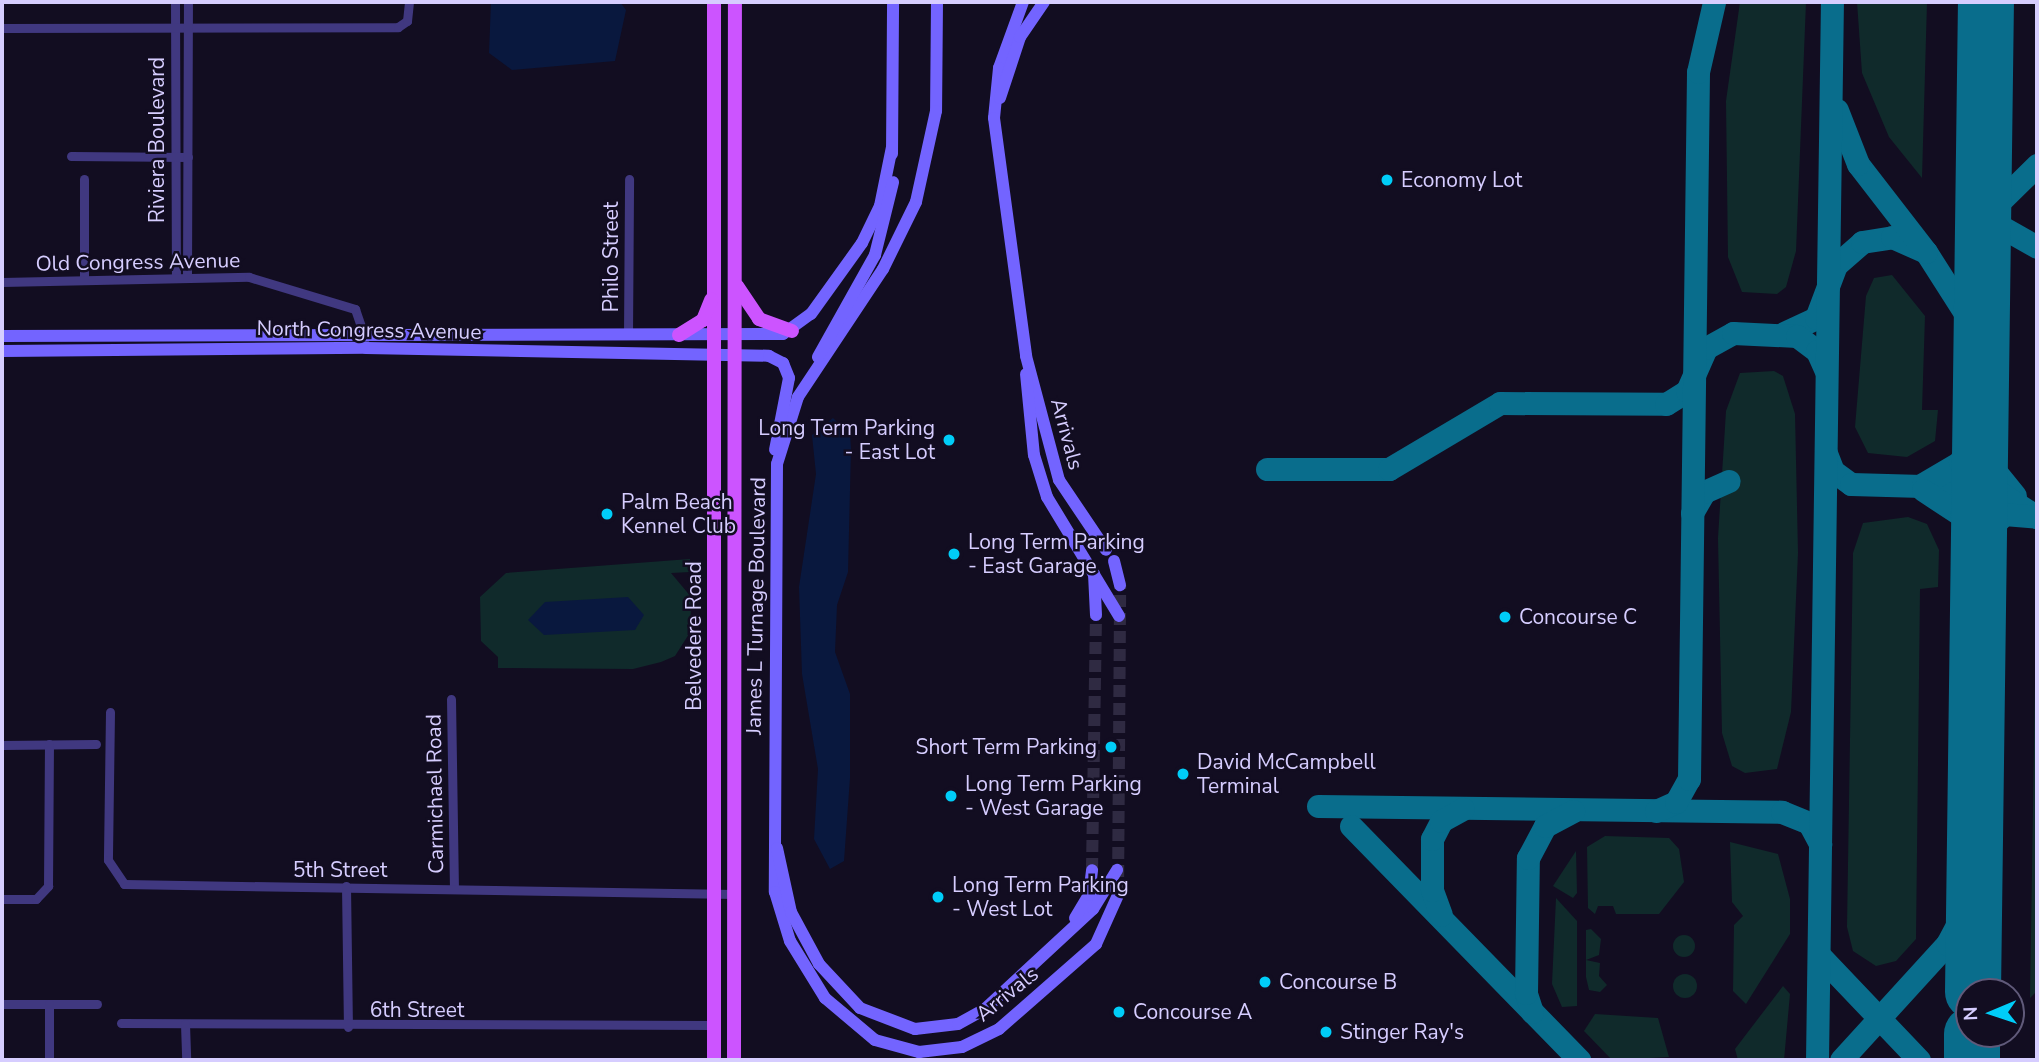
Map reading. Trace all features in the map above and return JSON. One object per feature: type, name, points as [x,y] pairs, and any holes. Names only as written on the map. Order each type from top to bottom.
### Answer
[{"type":"main road","name":"Belvedere Road","points":[[714,2],[714,1060]]},
{"type":"main road","name":"Belvedere Road","points":[[734,1060],[735,2]]},
{"type":"main road","points":[[735,280],[755,316],[792,331]]},
{"type":"main road","points":[[679,335],[705,317],[715,285]]},
{"type":"street","name":"Riviera Boulevard","points":[[175,2],[176,278]]},
{"type":"street","name":"Riviera Boulevard","points":[[187,278],[188,2]]},
{"type":"street","points":[[2,28],[398,27],[407,21],[409,2]]},
{"type":"street","points":[[810,376],[882,237],[892,147],[892,2]]},
{"type":"street","name":"James L Turnage Boulevard","points":[[774,829],[775,478],[788,424],[810,376],[883,269],[918,194],[936,111],[937,2]]},
{"type":"street","points":[[1023,2],[1002,58],[994,118],[1026,356],[1038,470],[1074,546],[1119,616]]},
{"type":"street","points":[[994,118],[1020,37],[1044,2]]},
{"type":"street","points":[[792,331],[829,293],[868,234],[892,147]]},
{"type":"street","points":[[71,156],[188,157]]},
{"type":"street","points":[[84,179],[84,280]]},
{"type":"street","name":"Philo Street","points":[[628,335],[629,179]]},
{"type":"street","name":"Old Congress Avenue","points":[[2,282],[249,277],[355,309],[365,333]]},
{"type":"street","name":"North Congress Avenue","points":[[2,336],[365,333],[735,336],[792,331]]},
{"type":"street","points":[[365,333],[366,348]]},
{"type":"street","name":"North Congress Avenue","points":[[2,351],[366,348],[769,356],[787,368],[788,389],[775,427],[775,478]]},
{"type":"street","name":"Arrivals","points":[[1026,356],[1054,467],[1110,556],[1119,585]]},
{"type":"street","points":[[1094,574],[1096,615]]},
{"type":"street","name":"Carmichael Road","points":[[451,699],[454,889]]},
{"type":"street","name":"5th Street","points":[[110,712],[108,860],[118,880],[137,887],[346,886],[734,894]]},
{"type":"street","points":[[2,900],[36,899],[48,886],[49,744]]},
{"type":"street","points":[[2,745],[96,744]]},
{"type":"street","points":[[774,829],[786,898],[803,939],[844,993],[886,1023],[915,1030],[958,1024],[985,1009],[1100,901],[1117,870]]},
{"type":"street","name":"Arrivals","points":[[774,829],[775,892],[805,972],[848,1021],[904,1049],[948,1050],[999,1029],[1096,944],[1118,895]]},
{"type":"street","points":[[1065,933],[1087,900],[1092,870]]},
{"type":"street","points":[[346,886],[348,1027]]},
{"type":"street","points":[[2,1004],[97,1004]]},
{"type":"street","points":[[49,1004],[49,1060]]},
{"type":"street","name":"6th Street","points":[[121,1023],[348,1027],[714,1024]]},
{"type":"street","points":[[185,1024],[186,1060]]},
{"type":"green space","points":[[1740,2],[1806,2],[1796,251],[1786,287],[1777,294],[1742,292],[1728,257],[1726,101]]},
{"type":"green space","points":[[1857,2],[1927,2],[1922,178],[1889,137],[1862,73]]},
{"type":"green space","points":[[1892,275],[1925,316],[1922,410],[1938,410],[1935,441],[1907,457],[1868,453],[1855,427],[1866,296],[1874,278]]},
{"type":"green space","points":[[1774,371],[1783,376],[1795,414],[1798,553],[1791,712],[1777,769],[1745,773],[1732,766],[1722,733],[1718,538],[1726,411],[1740,373]]},
{"type":"green space","points":[[1908,517],[1927,524],[1939,550],[1938,587],[1920,589],[1916,939],[1896,961],[1876,966],[1853,951],[1847,927],[1853,553],[1863,523]]},
{"type":"green space","points":[[2037,555],[2037,991],[2030,998]]},
{"type":"green space","points":[[690,559],[690,572],[671,573],[692,598],[689,634],[675,656],[661,662],[633,669],[498,668],[498,657],[481,641],[480,597],[506,573]]},
{"type":"green space","points":[[1605,836],[1669,838],[1679,849],[1684,882],[1659,914],[1616,914],[1613,906],[1598,906],[1595,914],[1588,908],[1587,847]]},
{"type":"green space","points":[[1730,842],[1778,854],[1790,899],[1790,934],[1746,1004],[1733,991],[1734,925],[1743,916],[1732,902]]},
{"type":"green space","points":[[1576,851],[1577,893],[1573,898],[1553,886]]},
{"type":"green space","points":[[1556,898],[1577,921],[1577,1006],[1562,1007],[1552,984]]},
{"type":"green space","points":[[1591,929],[1601,939],[1599,955],[1586,960],[1586,930]]},
{"type":"green space","points":[[1684,935],[1692,938],[1695,946],[1692,954],[1684,957],[1676,954],[1673,946],[1676,938]]},
{"type":"green space","points":[[1586,960],[1600,963],[1599,976],[1607,985],[1600,992],[1589,990]]},
{"type":"green space","points":[[1685,974],[1694,977],[1697,986],[1694,995],[1685,998],[1676,995],[1673,986],[1676,977]]},
{"type":"green space","points":[[1783,986],[1790,994],[1784,1060],[1738,1060],[1735,1049]]},
{"type":"green space","points":[[1595,1014],[1658,1018],[1669,1057],[1612,1060],[1584,1031]]},
{"type":"water","points":[[491,2],[620,2],[626,10],[615,61],[512,70],[489,53]]},
{"type":"water","points":[[833,418],[850,434],[851,449],[848,572],[837,605],[835,652],[850,694],[850,778],[844,861],[830,869],[814,839],[818,769],[802,674],[799,587],[816,474],[812,435]]},
{"type":"water","points":[[628,597],[644,615],[635,630],[544,635],[528,620],[545,602]]},
{"type":"taxiway","points":[[1656,811],[1676,802],[1689,779],[1698,72],[1714,2]]},
{"type":"taxiway","points":[[1817,1060],[1832,2]]},
{"type":"taxiway","points":[[1784,333],[1816,318],[1836,265],[1862,242],[1892,237],[1926,252],[1858,164],[1837,110]]},
{"type":"taxiway","points":[[2037,165],[1984,217],[2037,247]]},
{"type":"taxiway","points":[[1926,252],[1970,321],[1981,378]]},
{"type":"taxiway","points":[[1267,469],[1389,469],[1500,403],[1666,404],[1687,391],[1706,348],[1733,333],[1797,336],[1817,351],[1826,371]]},
{"type":"taxiway","points":[[1923,484],[1960,462],[1981,420]]},
{"type":"taxiway","points":[[1981,435],[1991,466],[2015,496]]},
{"type":"taxiway","points":[[1826,453],[1833,471],[1851,484],[1993,488],[2037,517]]},
{"type":"taxiway","points":[[1692,513],[1704,492],[1729,481]]},
{"type":"taxiway","points":[[1923,490],[1961,515],[1979,553]]},
{"type":"taxiway","points":[[1979,540],[2004,514],[2037,517]]},
{"type":"taxiway","points":[[1318,806],[1782,812],[1809,823],[1820,844]]},
{"type":"taxiway","points":[[1441,915],[1432,890],[1432,839],[1441,821],[1463,809]]},
{"type":"taxiway","points":[[1532,1012],[1526,993],[1528,858],[1545,826],[1573,811]]},
{"type":"taxiway","points":[[1351,826],[1579,1060]]},
{"type":"taxiway","points":[[1841,1060],[1947,944],[1965,910],[1974,858]]},
{"type":"taxiway","points":[[1819,955],[1919,1060]]},
{"type":"runway","points":[[1973,978],[1986,2]]},
{"type":"runway","points":[[1972,1048],[1972,1060]]},
{"type":"tunnel","points":[[1118,895],[1120,585]]},
{"type":"tunnel","points":[[1092,870],[1096,615]]},
{"type":"place","name":"Economy Lot","points":[[1387,180]]},
{"type":"place","name":"Long Term Parking - East Lot","points":[[949,440]]},
{"type":"place","name":"Palm Beach Kennel Club","points":[[607,514]]},
{"type":"place","name":"Long Term Parking - East Garage","points":[[954,554]]},
{"type":"place","name":"Concourse C","points":[[1505,617]]},
{"type":"place","name":"Short Term Parking","points":[[1111,747]]},
{"type":"place","name":"David McCampbell Terminal","points":[[1183,774]]},
{"type":"place","name":"Long Term Parking - West Garage","points":[[951,796]]},
{"type":"place","name":"Long Term Parking - West Lot","points":[[938,897]]},
{"type":"place","name":"Concourse B","points":[[1265,982]]},
{"type":"place","name":"Concourse A","points":[[1119,1012]]},
{"type":"place","name":"Stinger Ray's","points":[[1326,1032]]}]
